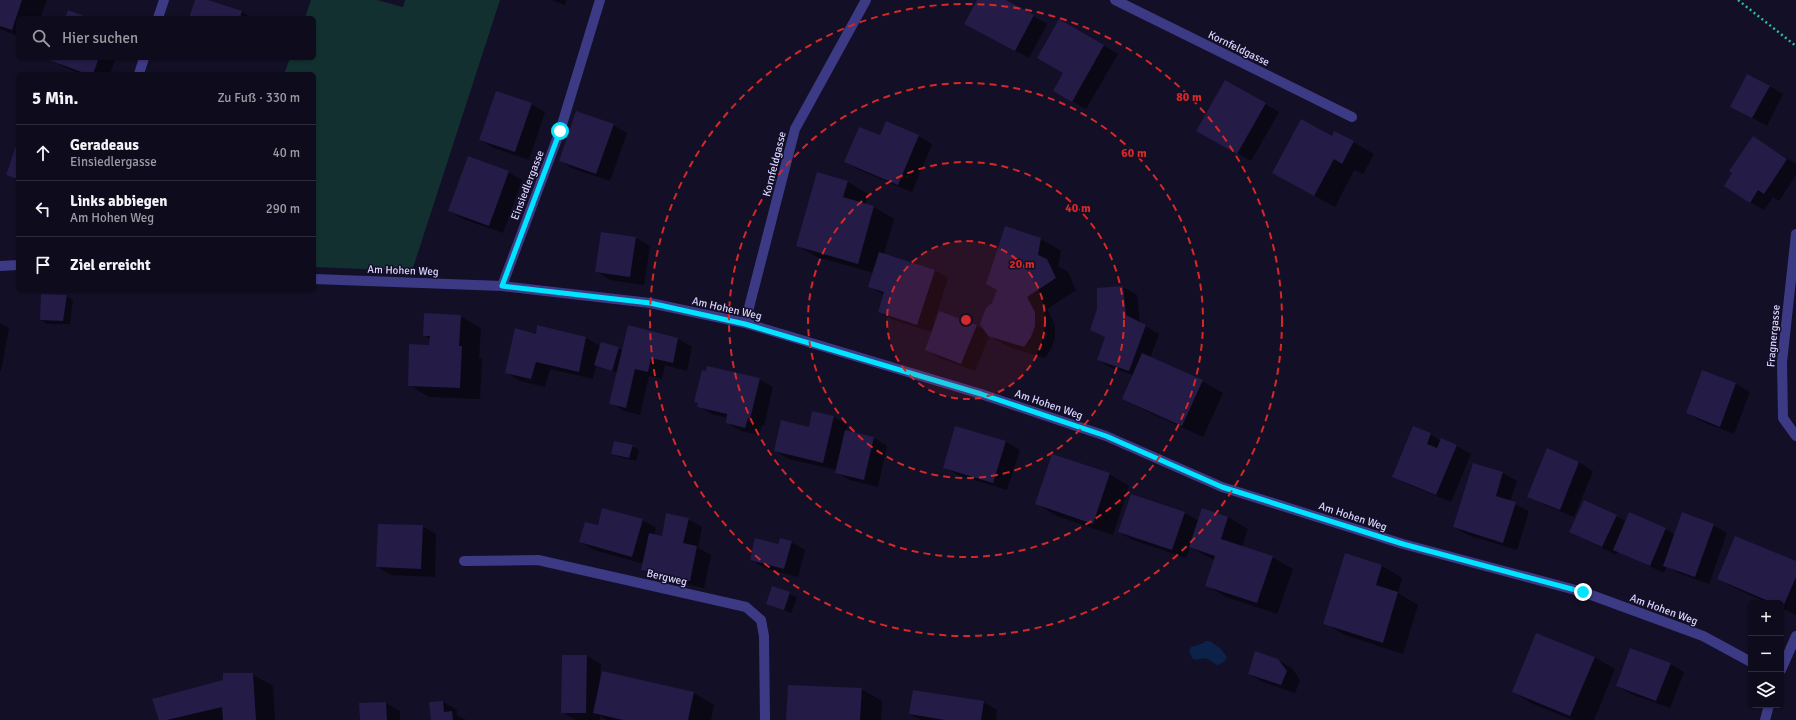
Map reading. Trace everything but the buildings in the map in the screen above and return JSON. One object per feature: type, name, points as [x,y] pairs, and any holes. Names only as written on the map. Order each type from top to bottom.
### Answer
[{"type":"street","points":[[159,16],[164,0]]},
{"type":"street","name":"Einsiedlergasse","points":[[502,286],[560,131],[600,0]]},
{"type":"street","name":"Kornfeldgasse","points":[[745,324],[795,129],[866,0]]},
{"type":"street","name":"Kornfeldgasse","points":[[1115,0],[1352,117]]},
{"type":"street","points":[[140,72],[143,60]]},
{"type":"street","name":"Fragnergasse","points":[[1796,234],[1782,362],[1783,418],[1796,436]]},
{"type":"street","points":[[0,266],[16,265]]},
{"type":"street","name":"Am Hohen Weg","points":[[316,279],[502,286],[650,303],[745,324],[981,394],[1099,434],[1222,487],[1403,544],[1583,592],[1703,636],[1748,660]]},
{"type":"street","name":"Bergweg","points":[[464,561],[538,560],[746,607],[761,620],[764,636],[765,720]]},
{"type":"street","points":[[1784,663],[1796,636]]},
{"type":"street","points":[[1765,720],[1768,708]]},
{"type":"path","points":[[1738,0],[1796,46]]},
{"type":"green space","points":[[311,0],[377,0],[403,7],[405,0],[500,0],[412,271],[316,267],[316,72],[285,72],[289,60],[316,60],[316,16],[306,16]]},
{"type":"water","points":[[1205,641],[1210,641],[1220,648],[1227,657],[1224,662],[1217,665],[1206,658],[1195,660],[1192,658],[1189,651],[1191,647],[1204,643]]},
{"type":"route","points":[[560,131],[502,286],[650,303],[745,324],[981,394],[1106,436],[1222,487],[1403,544],[1583,592]]}]
